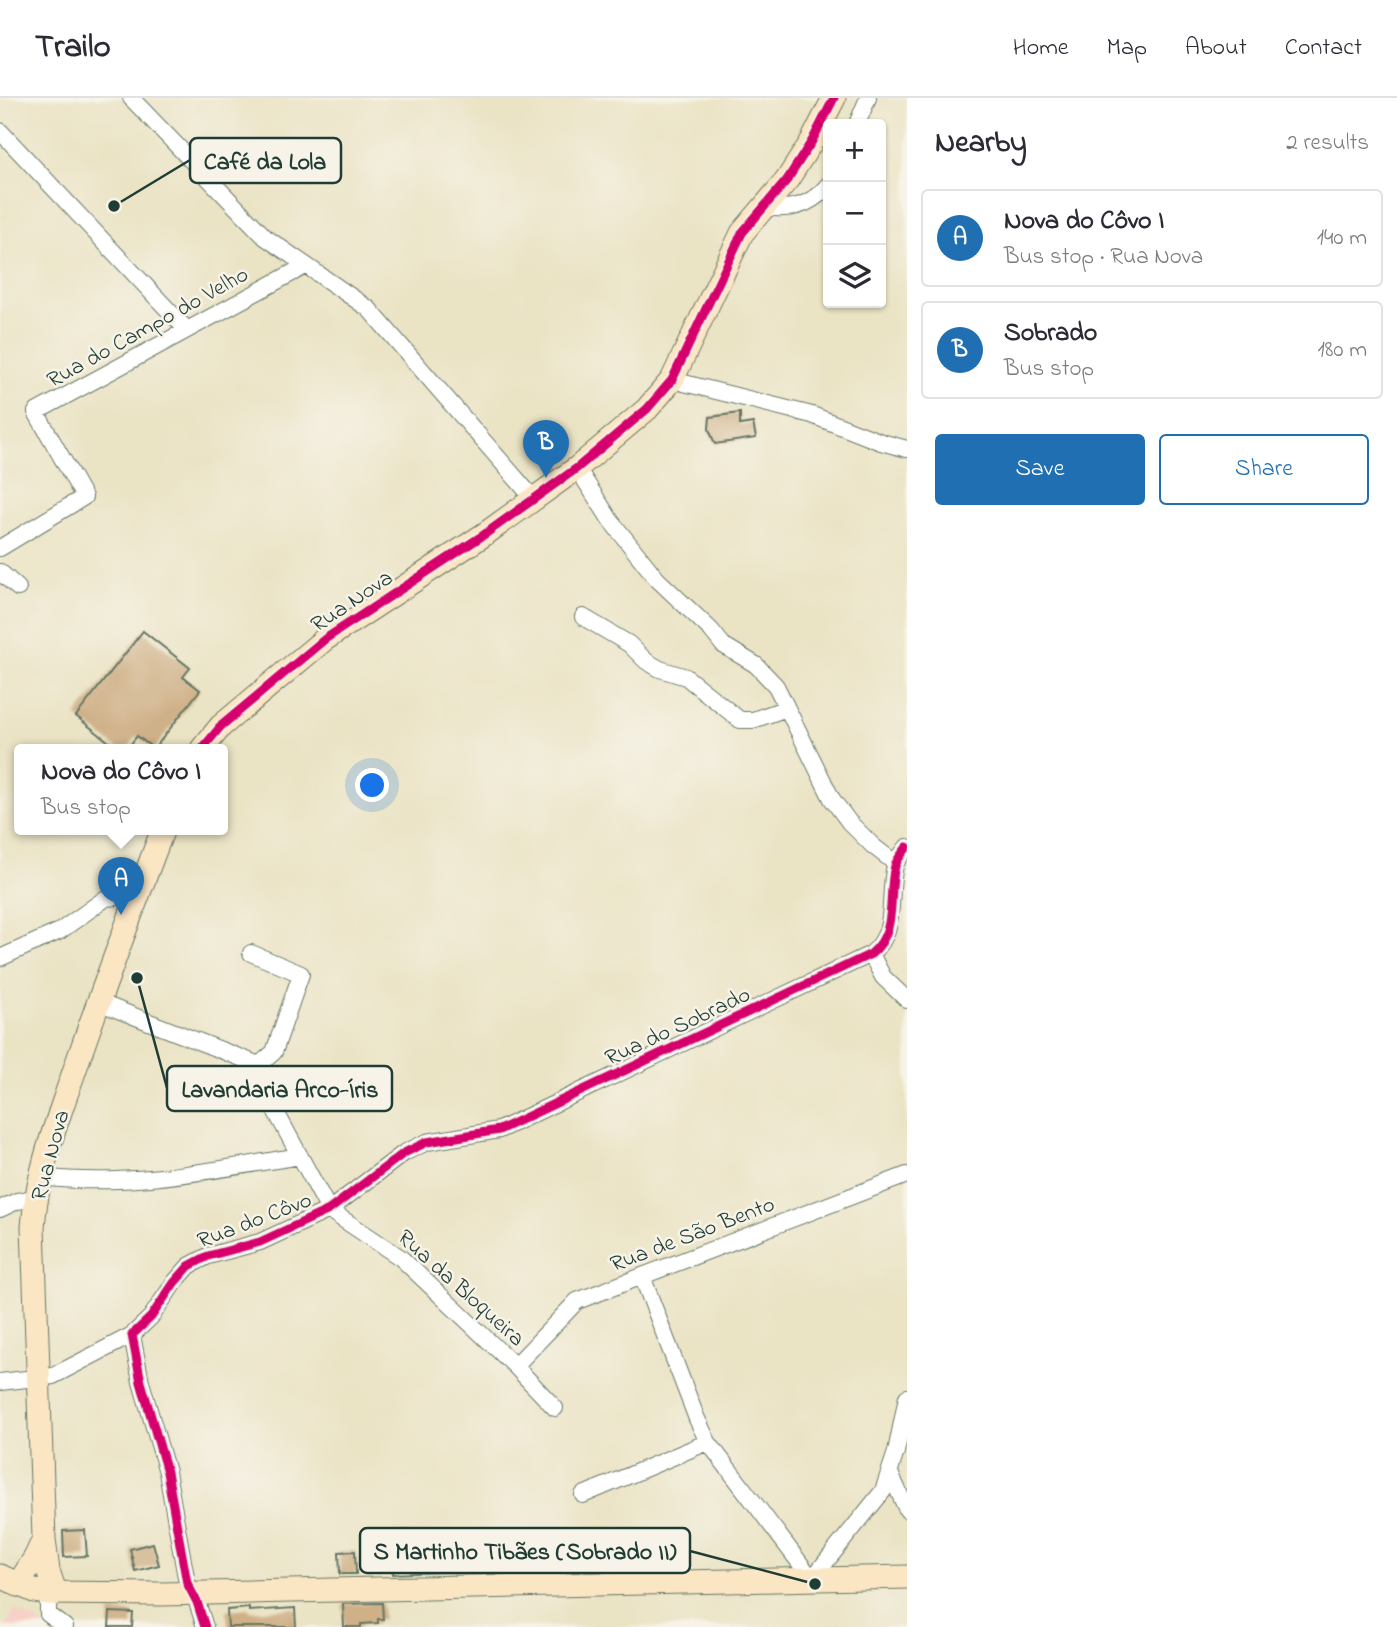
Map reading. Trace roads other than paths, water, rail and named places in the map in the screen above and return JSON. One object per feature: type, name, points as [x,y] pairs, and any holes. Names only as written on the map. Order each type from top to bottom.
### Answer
[{"type":"street","points":[[131,98],[265,237],[369,309],[533,498]]},
{"type":"street","name":"Rua Nova","points":[[206,744],[221,726],[325,639],[485,534],[577,468],[647,409],[672,380],[742,233],[787,180],[812,141],[834,98]]},
{"type":"street","points":[[859,119],[868,98]]},
{"type":"street","points":[[0,131],[187,330]]},
{"type":"street","points":[[765,207],[793,209],[814,198],[823,190]]},
{"type":"street","name":"Rua do Campo do Velho","points":[[0,548],[84,497],[36,412],[305,266]]},
{"type":"street","points":[[672,380],[812,415],[881,442],[907,449]]},
{"type":"street","points":[[577,468],[611,521],[657,579],[711,630],[723,645],[756,666],[776,686],[832,799],[849,822],[895,863]]},
{"type":"street","points":[[0,572],[18,588]]},
{"type":"street","points":[[583,617],[629,644],[646,661],[660,669],[686,677],[740,720],[752,720],[787,708]]},
{"type":"street","name":"Rua Nova","points":[[52,1593],[44,1539],[37,1379],[33,1227],[38,1188],[52,1134],[161,835]]},
{"type":"street","points":[[907,847],[895,863],[888,933],[881,946],[871,954],[883,977],[907,1000]]},
{"type":"street","points":[[0,958],[60,931],[106,898],[138,895]]},
{"type":"street","points":[[251,953],[302,974],[274,1052],[259,1065]]},
{"type":"street","name":"Rua do Sobrado","points":[[499,1130],[871,954]]},
{"type":"street","points":[[98,1002],[259,1065]]},
{"type":"street","points":[[259,1065],[263,1088],[329,1210]]},
{"type":"street","name":"Rua do Côvo","points":[[0,1382],[53,1376],[132,1335],[151,1317],[173,1283],[189,1266],[208,1256],[260,1242],[329,1210],[404,1153],[427,1142],[499,1130]]},
{"type":"street","points":[[0,1209],[38,1188],[62,1180],[168,1178],[300,1156]]},
{"type":"street","name":"Rua de São Bento","points":[[515,1366],[577,1301],[907,1175]]},
{"type":"street","name":"Rua da Bloqueira","points":[[329,1210],[401,1258],[515,1366],[555,1408]]},
{"type":"street","points":[[642,1276],[708,1442],[811,1579]]},
{"type":"street","points":[[132,1335],[141,1382],[167,1472],[187,1583],[205,1627]]},
{"type":"street","points":[[811,1579],[883,1491],[890,1473],[907,1397]]},
{"type":"street","points":[[583,1495],[708,1442]]},
{"type":"street","points":[[890,1473],[907,1510]]},
{"type":"street","points":[[44,1539],[9,1580],[34,1591],[52,1593],[191,1594],[907,1577]]},
{"type":"street","points":[[52,1593],[48,1614],[65,1627]]},
{"type":"place","name":"Café da Lola","points":[[114,206]]},
{"type":"place","name":"Sobrado","points":[[546,478]]},
{"type":"place","name":"Nova do Côvo I","points":[[121,915]]},
{"type":"place","name":"Lavandaria Arco-Íris","points":[[137,978]]},
{"type":"place","name":"S Martinho Tibães (Sobrado II)","points":[[815,1584]]}]
